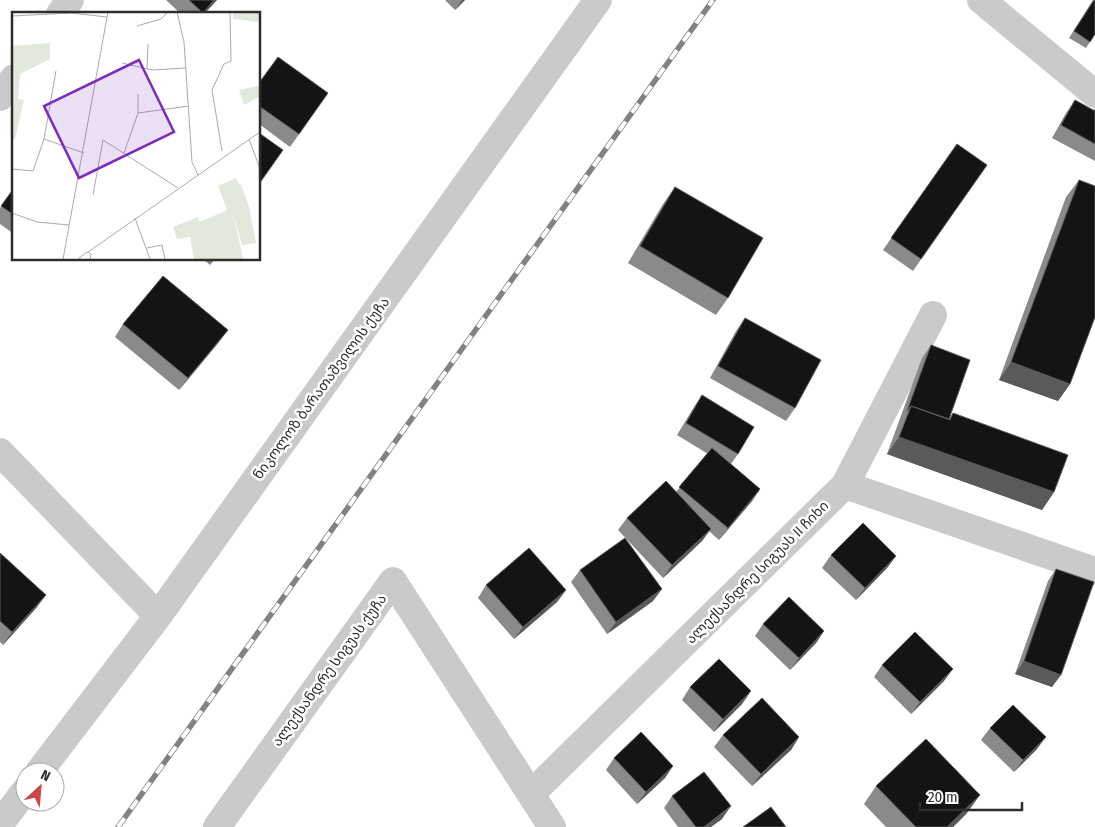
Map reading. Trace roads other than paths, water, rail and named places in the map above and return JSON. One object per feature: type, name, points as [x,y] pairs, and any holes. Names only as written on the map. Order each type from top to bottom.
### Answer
[{"type":"street","points":[[61,12],[70,0]]},
{"type":"street","name":"ნიკოლოზ ბარათაშვილის ქუჩა","points":[[47,762],[158,616],[598,0]]},
{"type":"street","points":[[981,0],[1095,94]]},
{"type":"street","points":[[0,97],[12,81]]},
{"type":"street","name":"ალექსანდრე სიგუას II ჩიხი","points":[[532,793],[845,485],[933,314]]},
{"type":"street","points":[[0,452],[158,616]]},
{"type":"street","points":[[845,485],[1095,571]]},
{"type":"street","name":"ალექსანდრე სიგუას ქუჩა","points":[[217,827],[393,581],[532,793],[552,827]]},
{"type":"street","points":[[0,824],[15,804]]},
{"type":"railway","points":[[118,827],[713,0]]}]
